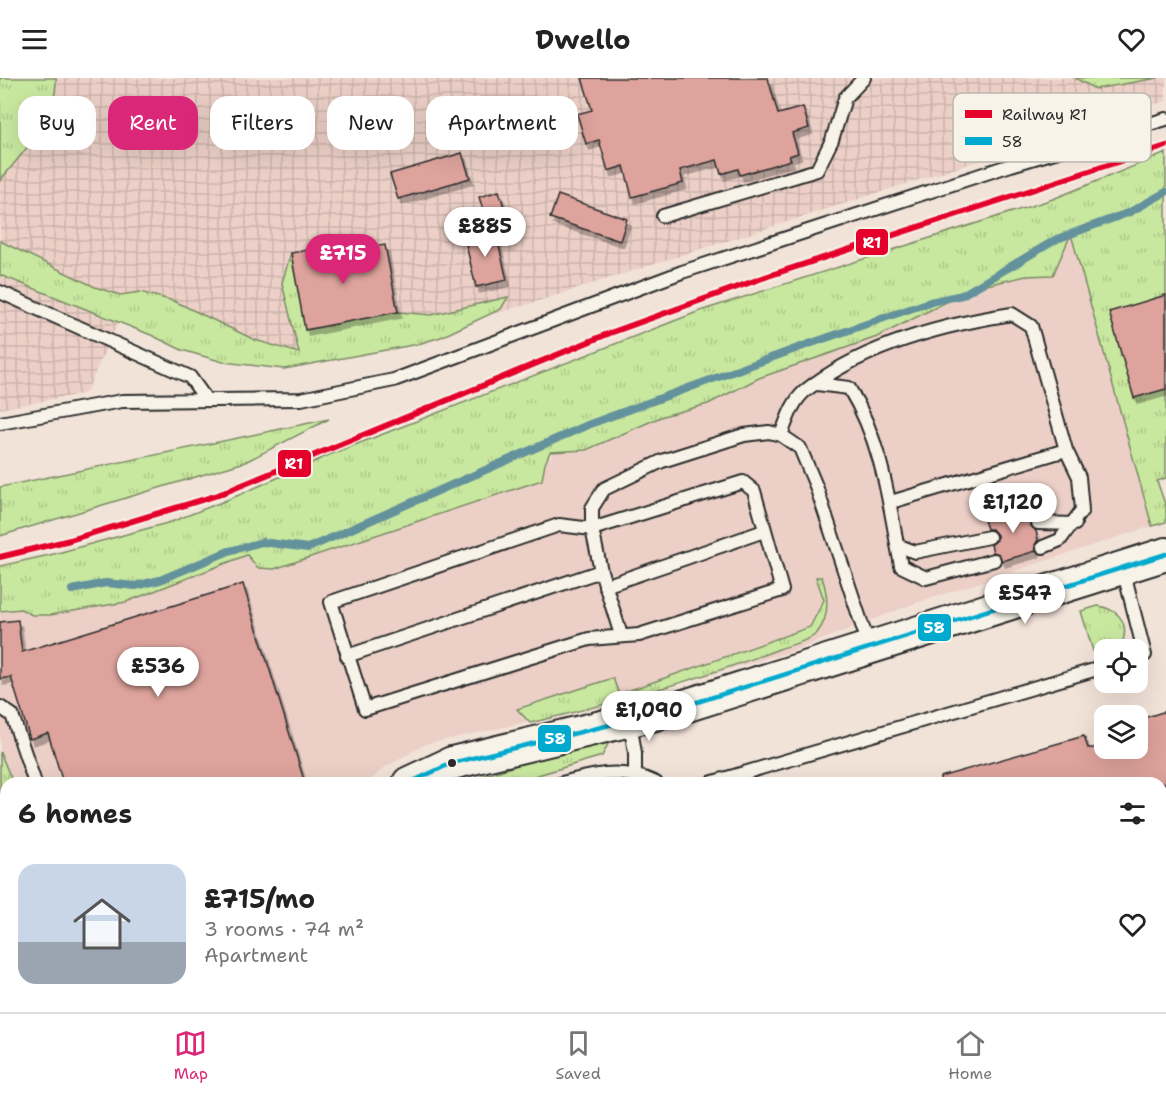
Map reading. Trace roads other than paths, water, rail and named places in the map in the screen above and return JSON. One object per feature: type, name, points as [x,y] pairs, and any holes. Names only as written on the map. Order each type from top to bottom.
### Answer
[{"type":"street","points":[[422,777],[452,763],[630,722],[869,649],[1166,554]]},
{"type":"lane","points":[[663,216],[817,170],[832,140],[845,98],[864,78]]},
{"type":"lane","points":[[1151,124],[1166,119]]},
{"type":"lane","points":[[0,423],[122,402],[205,398],[301,399],[394,380],[682,272],[1023,162]]},
{"type":"lane","points":[[0,292],[190,377],[205,398]]},
{"type":"lane","points":[[781,435],[791,408],[805,391],[842,364],[965,321],[1012,314],[1031,326],[1066,450],[1079,477],[1082,510],[1075,524],[1060,540],[1043,547]]},
{"type":"lane","points":[[817,384],[849,388],[866,416],[891,502],[901,566],[926,578],[994,560]]},
{"type":"lane","points":[[621,635],[605,586],[592,529],[592,508],[604,489],[662,461],[744,435],[769,432],[781,435],[800,448],[869,649]]},
{"type":"lane","points":[[891,502],[1066,450]]},
{"type":"lane","points":[[743,482],[754,491],[782,590],[639,635],[589,639],[365,709],[331,602],[559,525],[592,529],[743,482]]},
{"type":"lane","points":[[1038,523],[1075,524]]},
{"type":"lane","points":[[605,586],[764,531]]},
{"type":"lane","points":[[897,545],[915,552],[989,537]]},
{"type":"lane","points":[[1122,568],[1141,639]]},
{"type":"lane","points":[[347,656],[601,571]]},
{"type":"lane","points":[[730,777],[1094,670]]},
{"type":"lane","points":[[0,708],[12,715],[32,777]]},
{"type":"lane","points":[[630,722],[635,753],[635,775]]},
{"type":"lane","points":[[585,777],[596,774],[640,777]]},
{"type":"waterway","points":[[72,590],[106,583],[135,586],[160,580],[229,551],[262,542],[308,548],[590,424],[806,345],[930,302],[962,295],[1057,239],[1130,212],[1166,192]]},
{"type":"rail line","name":"R1","points":[[1151,151],[1166,146]]},
{"type":"rail line","name":"R1","points":[[0,557],[70,540],[218,495],[610,333],[768,276],[1117,162]]}]
